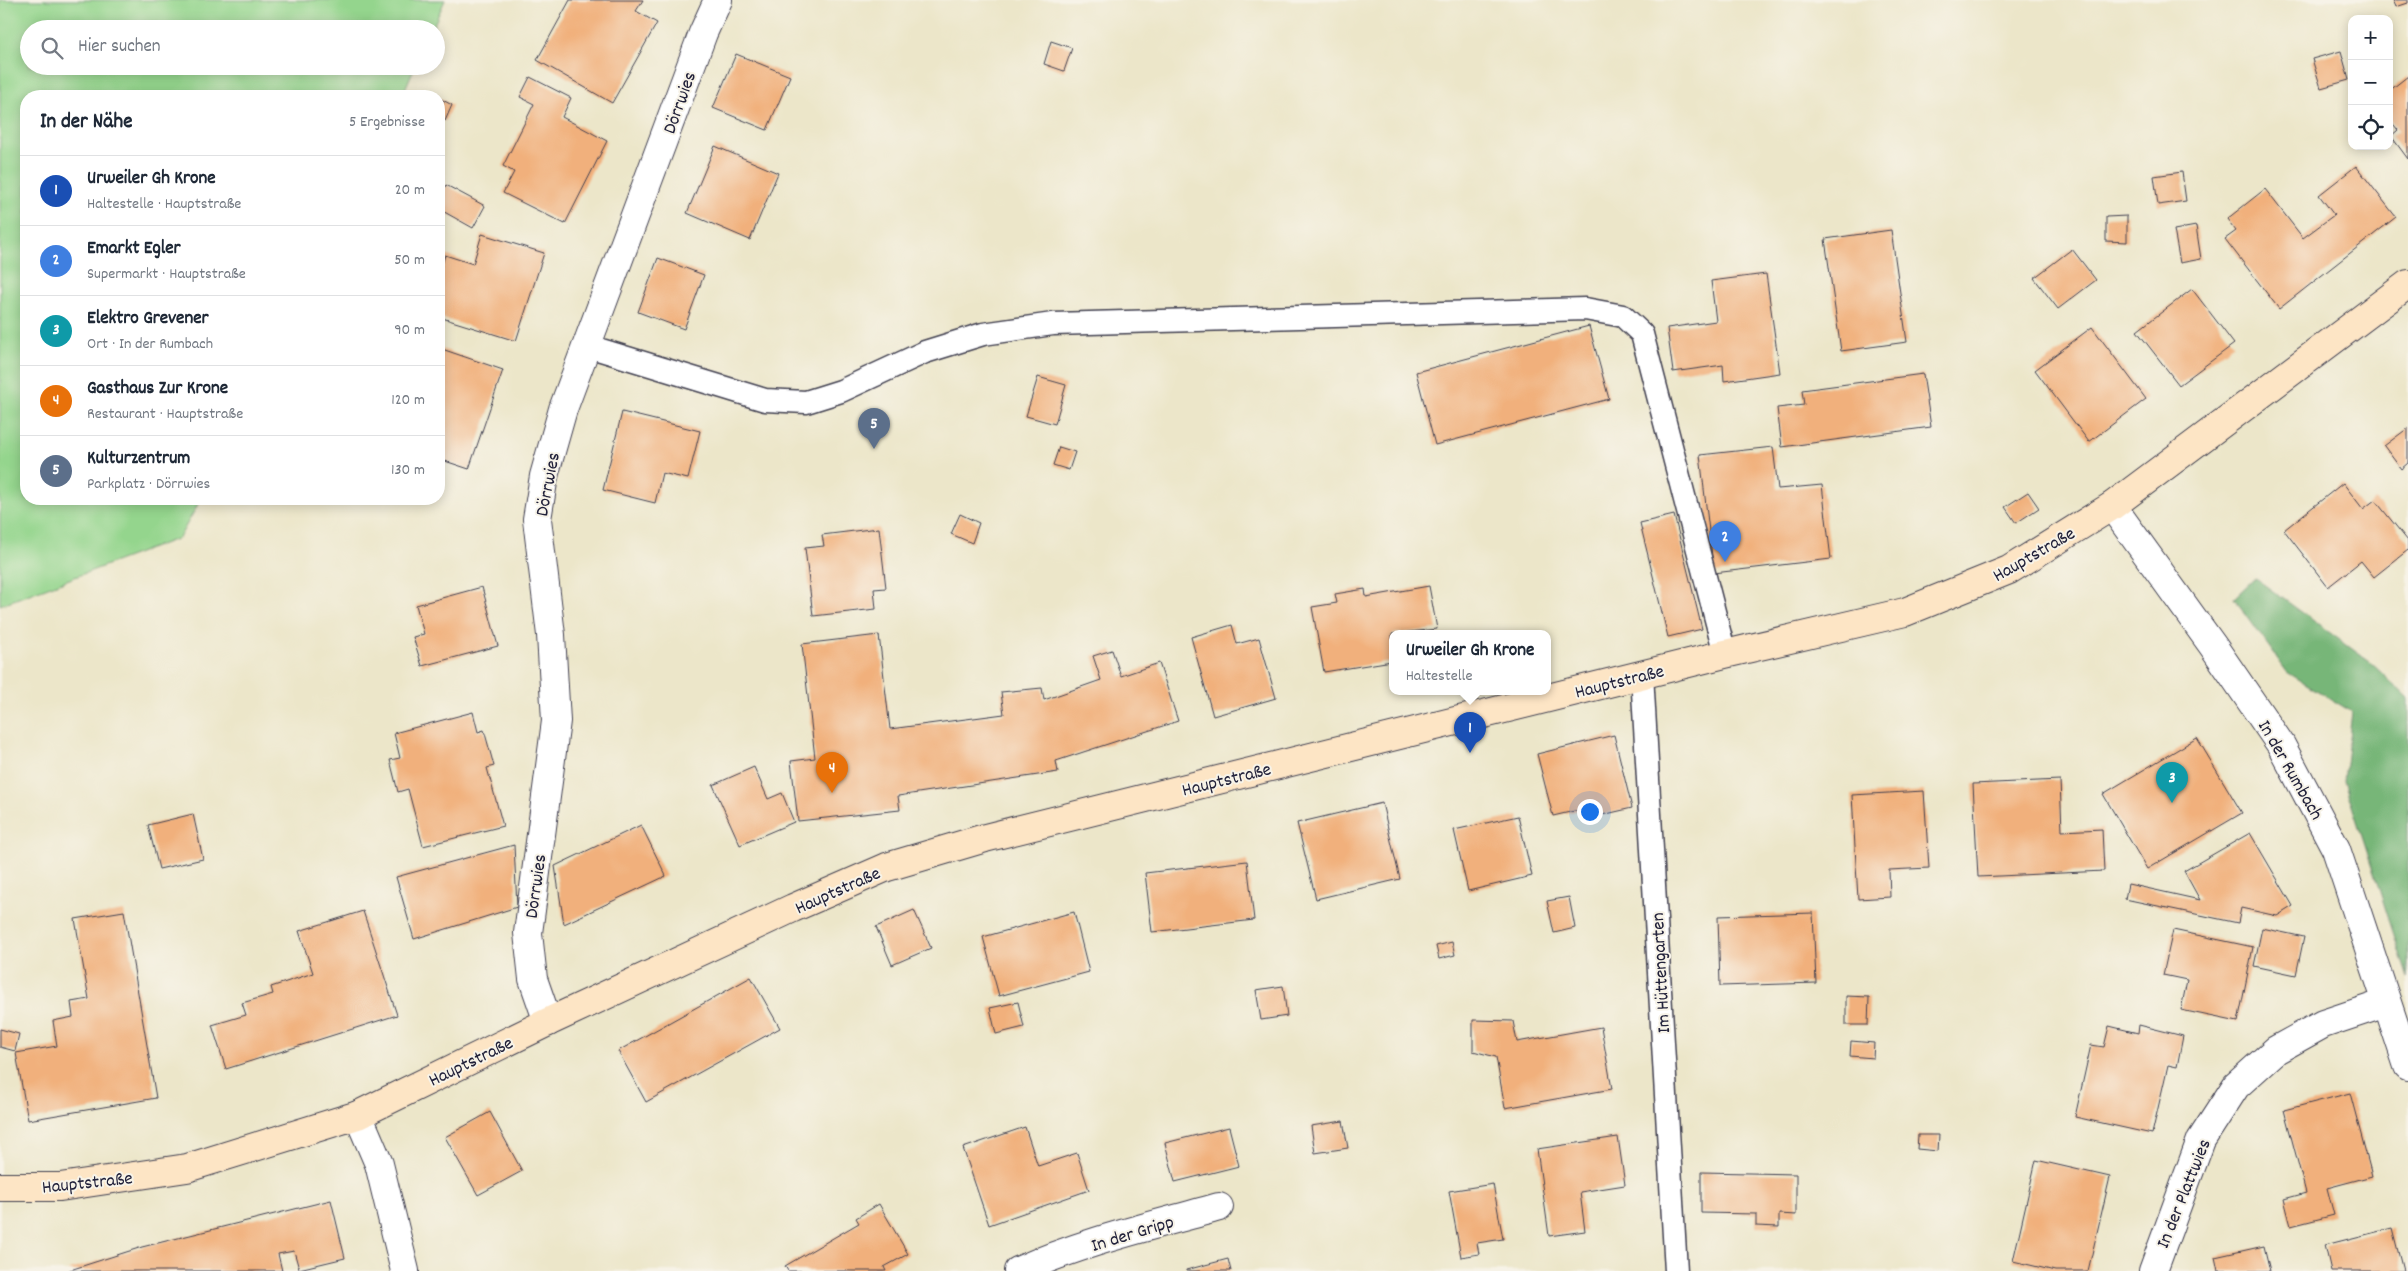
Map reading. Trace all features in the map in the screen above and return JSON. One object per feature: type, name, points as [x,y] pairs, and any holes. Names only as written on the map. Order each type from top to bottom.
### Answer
[{"type":"main road","name":"Hauptstraße","points":[[0,1187],[60,1187],[188,1168],[358,1114],[548,1022],[793,908],[887,867],[994,836],[1642,674],[1905,612],[2009,570],[2112,506],[2408,284]]},
{"type":"street","name":"Dörrwies","points":[[548,1022],[533,980],[528,933],[556,721],[551,634],[538,519],[547,466],[564,409],[703,33],[718,0]]},
{"type":"street","name":"In der Rumbach","points":[[2112,506],[2282,745],[2336,849],[2408,1066]]},
{"type":"street","name":"In der Plattwies","points":[[2153,1271],[2201,1140],[2236,1086],[2276,1050],[2323,1024],[2386,1003]]},
{"type":"street","points":[[358,1114],[379,1164],[405,1271]]},
{"type":"street","name":"In der Gripp","points":[[1018,1271],[1043,1260],[1114,1236],[1219,1207]]},
{"type":"lane","points":[[588,346],[765,400],[806,402],[841,391],[925,352],[984,334],[1053,324],[1585,309],[1623,316],[1642,334],[1725,654]]},
{"type":"lane","name":"Im Hüttengarten","points":[[1642,674],[1676,1271]]},
{"type":"green space","points":[[0,0],[445,0],[436,20],[20,20],[20,75],[411,75],[405,90],[20,90],[20,505],[198,505],[179,538],[0,605]]},
{"type":"green space","points":[[2255,578],[2370,662],[2408,698],[2408,978],[2344,781],[2352,712],[2287,672],[2234,598]]},
{"type":"building","points":[[570,0],[643,0],[636,11],[657,23],[612,103],[537,60]]},
{"type":"building","points":[[2393,0],[2408,0],[2408,3],[2396,7]]},
{"type":"building","points":[[1051,41],[1072,48],[1064,71],[1044,64]]},
{"type":"building","points":[[2341,51],[2348,80],[2321,88],[2312,59]]},
{"type":"building","points":[[736,54],[790,76],[767,130],[713,108]]},
{"type":"building","points":[[2408,76],[2408,159],[2393,139],[2393,134],[2398,130],[2393,124],[2393,88]]},
{"type":"building","points":[[530,77],[571,98],[562,117],[607,141],[565,224],[503,193],[514,172],[503,166],[534,104],[520,97]]},
{"type":"building","points":[[445,101],[452,105],[445,121]]},
{"type":"building","points":[[715,146],[778,173],[750,240],[687,213]]},
{"type":"building","points":[[2356,166],[2396,217],[2279,309],[2225,239],[2236,231],[2227,219],[2265,189],[2303,238],[2334,215],[2319,195]]},
{"type":"building","points":[[2182,172],[2186,201],[2158,205],[2154,176]]},
{"type":"building","points":[[446,185],[485,206],[473,228],[445,212]]},
{"type":"building","points":[[2127,216],[2127,242],[2106,241],[2106,217]]},
{"type":"building","points":[[2196,226],[2201,259],[2180,263],[2174,230]]},
{"type":"building","points":[[1891,230],[1907,342],[1841,351],[1825,239]]},
{"type":"building","points":[[482,234],[544,253],[516,341],[445,319],[445,255],[473,264]]},
{"type":"building","points":[[2072,249],[2096,280],[2058,309],[2034,278]]},
{"type":"building","points":[[658,258],[704,275],[684,329],[638,312]]},
{"type":"building","points":[[1766,274],[1780,373],[1724,381],[1723,365],[1673,372],[1667,328],[1716,321],[1711,281]]},
{"type":"building","points":[[2192,289],[2234,344],[2179,385],[2137,331]]},
{"type":"building","points":[[1589,326],[1609,399],[1435,445],[1416,372]]},
{"type":"building","points":[[2092,327],[2146,399],[2089,442],[2035,370]]},
{"type":"building","points":[[445,350],[503,370],[469,469],[445,461]]},
{"type":"building","points":[[1923,374],[1931,427],[1782,447],[1777,408],[1804,405],[1802,390]]},
{"type":"building","points":[[1038,377],[1066,385],[1055,424],[1026,416]]},
{"type":"building","points":[[622,412],[700,431],[688,479],[662,473],[655,503],[603,490]]},
{"type":"building","points":[[2408,428],[2408,463],[2401,469],[2384,446]]},
{"type":"building","points":[[1059,447],[1075,452],[1069,470],[1053,465]]},
{"type":"building","points":[[1773,447],[1778,489],[1822,485],[1831,559],[1714,573],[1700,455]]},
{"type":"building","points":[[2343,483],[2363,509],[2375,500],[2408,541],[2408,550],[2374,577],[2361,561],[2328,587],[2284,530]]},
{"type":"building","points":[[2028,492],[2039,508],[2016,523],[2005,507]]},
{"type":"building","points":[[960,514],[979,523],[972,543],[951,534]]},
{"type":"building","points":[[1674,515],[1702,629],[1668,637],[1640,523]]},
{"type":"building","points":[[879,528],[886,588],[874,589],[876,609],[813,616],[805,548],[824,546],[822,535]]},
{"type":"building","points":[[1429,586],[1437,629],[1389,630],[1389,661],[1324,672],[1312,607],[1337,603],[1335,594],[1365,589],[1366,597]]},
{"type":"building","points":[[482,587],[498,646],[422,666],[413,637],[424,634],[416,605]]},
{"type":"building","points":[[1232,625],[1237,644],[1259,638],[1276,698],[1213,716],[1191,637]]},
{"type":"building","points":[[879,635],[890,729],[1004,714],[1001,692],[1042,688],[1044,700],[1101,680],[1093,656],[1112,650],[1121,676],[1159,663],[1178,721],[1056,761],[1058,772],[898,796],[900,810],[798,821],[791,761],[815,758],[802,644]]},
{"type":"building","points":[[473,712],[478,732],[484,730],[494,766],[487,768],[503,826],[423,846],[408,789],[398,792],[390,760],[400,758],[394,733]]},
{"type":"building","points":[[1614,735],[1632,808],[1602,815],[1600,805],[1553,816],[1537,754]]},
{"type":"building","points":[[2197,738],[2242,813],[2147,869],[2103,794]]},
{"type":"building","points":[[754,767],[768,799],[782,793],[794,822],[740,845],[713,785]]},
{"type":"building","points":[[2060,780],[2062,831],[2102,829],[2104,871],[1978,877],[1973,784]]},
{"type":"building","points":[[1924,791],[1929,868],[1889,870],[1890,897],[1858,899],[1852,795]]},
{"type":"building","points":[[1382,803],[1400,879],[1316,899],[1297,823]]},
{"type":"building","points":[[193,814],[203,859],[159,869],[148,825]]},
{"type":"building","points":[[1518,816],[1532,876],[1468,891],[1454,830]]},
{"type":"building","points":[[641,825],[666,876],[564,924],[555,866]]},
{"type":"building","points":[[2250,833],[2293,906],[2277,916],[2241,908],[2238,923],[2125,899],[2128,884],[2200,900],[2184,871]]},
{"type":"building","points":[[514,845],[517,907],[414,939],[396,877]]},
{"type":"building","points":[[1247,861],[1254,920],[1152,932],[1145,873]]},
{"type":"building","points":[[1569,897],[1575,928],[1554,933],[1547,901]]},
{"type":"building","points":[[914,910],[931,948],[892,965],[876,927]]},
{"type":"building","points":[[124,911],[156,1098],[28,1120],[16,1053],[57,1046],[53,1021],[73,1017],[71,1002],[89,999],[75,919]]},
{"type":"building","points":[[363,911],[397,1015],[226,1069],[212,1025],[246,1015],[242,1003],[273,994],[271,987],[313,973],[299,931]]},
{"type":"building","points":[[1074,912],[1089,972],[999,996],[983,937]]},
{"type":"building","points":[[1813,913],[1816,983],[1720,986],[1718,916]]},
{"type":"building","points":[[2262,928],[2304,937],[2296,975],[2254,966]]},
{"type":"building","points":[[2173,930],[2253,947],[2238,1022],[2181,1010],[2187,980],[2163,975]]},
{"type":"building","points":[[1452,942],[1455,955],[1439,959],[1436,946]]},
{"type":"building","points":[[751,977],[780,1028],[646,1102],[618,1051]]},
{"type":"building","points":[[1283,986],[1287,1016],[1261,1020],[1256,990]]},
{"type":"building","points":[[1846,996],[1869,997],[1868,1025],[1846,1025]]},
{"type":"building","points":[[1018,1002],[1024,1027],[996,1034],[990,1008]]},
{"type":"building","points":[[1473,1020],[1513,1021],[1517,1042],[1601,1027],[1612,1089],[1505,1108],[1496,1057],[1473,1051]]},
{"type":"building","points":[[2139,1025],[2183,1036],[2177,1067],[2168,1065],[2152,1134],[2075,1117],[2091,1045],[2104,1047],[2109,1026],[2138,1033]]},
{"type":"building","points":[[0,1029],[19,1034],[15,1051],[0,1047]]},
{"type":"building","points":[[1851,1041],[1874,1043],[1873,1058],[1850,1056]]},
{"type":"building","points":[[2350,1093],[2372,1176],[2327,1188],[2334,1215],[2291,1226],[2284,1199],[2306,1193],[2284,1110]]},
{"type":"building","points":[[490,1112],[522,1171],[478,1195],[445,1137]]},
{"type":"building","points":[[1343,1121],[1348,1148],[1315,1153],[1311,1126]]},
{"type":"building","points":[[1025,1127],[1038,1166],[1077,1153],[1089,1190],[989,1225],[963,1148]]},
{"type":"building","points":[[1229,1127],[1239,1166],[1175,1182],[1165,1143]]},
{"type":"building","points":[[1918,1135],[1939,1135],[1938,1151],[1917,1149]]},
{"type":"building","points":[[1618,1137],[1625,1185],[1580,1192],[1585,1231],[1549,1236],[1537,1149]]},
{"type":"building","points":[[2036,1160],[2110,1177],[2088,1271],[2055,1271],[2013,1261]]},
{"type":"building","points":[[1701,1172],[1796,1174],[1796,1215],[1779,1214],[1779,1227],[1756,1226],[1756,1214],[1701,1213]]},
{"type":"building","points":[[1493,1184],[1503,1239],[1477,1243],[1479,1254],[1461,1257],[1449,1191]]},
{"type":"building","points":[[331,1200],[345,1258],[299,1269],[294,1251],[278,1254],[282,1271],[67,1271],[142,1247]]},
{"type":"building","points":[[879,1204],[908,1254],[884,1267],[886,1271],[788,1271],[785,1266],[859,1223],[856,1218]]},
{"type":"building","points":[[2392,1228],[2403,1271],[2331,1271],[2325,1245]]},
{"type":"building","points":[[2264,1246],[2270,1271],[2218,1271],[2215,1257]]},
{"type":"building","points":[[1228,1259],[1231,1271],[1186,1271],[1186,1270]]},
{"type":"place","name":"Kulturzentrum","points":[[874,449]]},
{"type":"place","name":"Emarkt Egler","points":[[1725,562]]},
{"type":"place","name":"Urweiler Gh Krone","points":[[1470,753]]},
{"type":"place","name":"Gasthaus Zur Krone","points":[[832,793]]},
{"type":"place","name":"Elektro Grevener","points":[[2172,803]]}]
